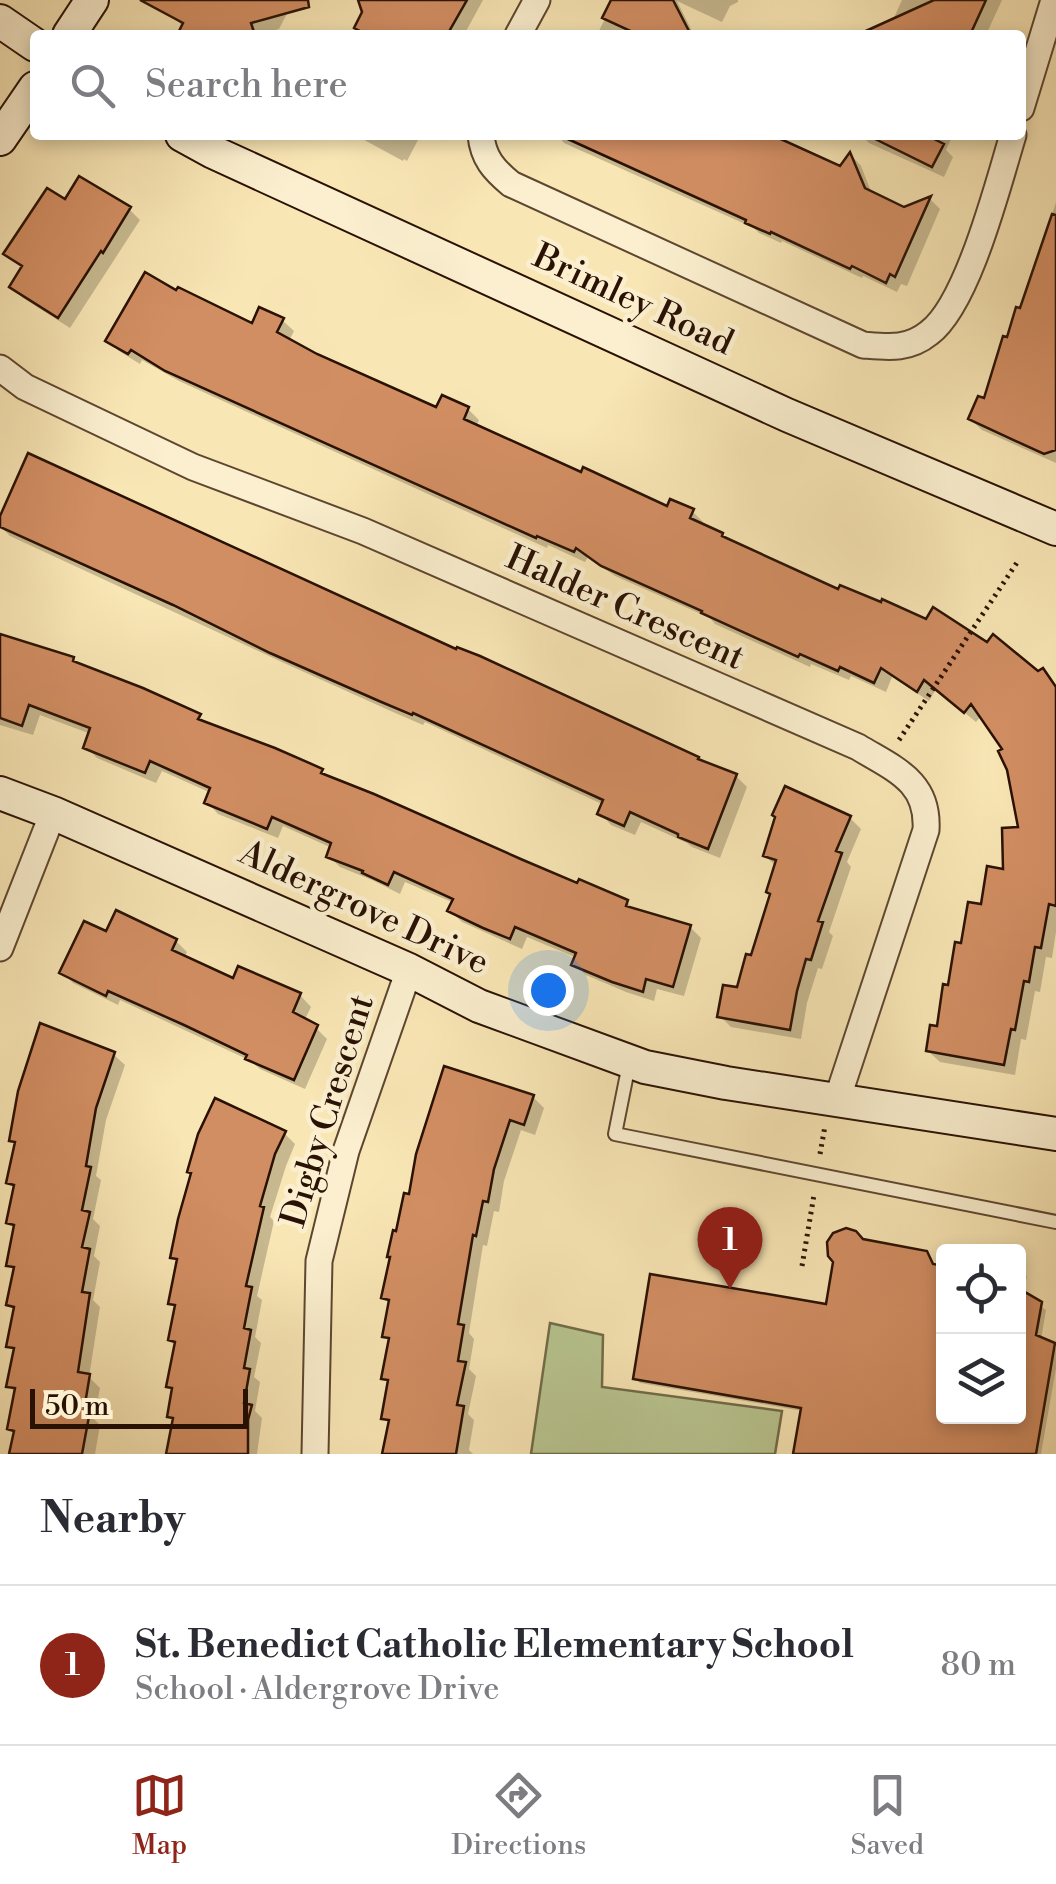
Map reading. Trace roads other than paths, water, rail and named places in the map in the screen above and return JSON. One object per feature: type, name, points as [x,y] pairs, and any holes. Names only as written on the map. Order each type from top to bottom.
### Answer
[{"type":"street","points":[[72,30],[92,0]]},
{"type":"street","points":[[521,30],[536,0]]},
{"type":"street","points":[[1026,92],[1054,0]]},
{"type":"street","points":[[0,21],[30,41]]},
{"type":"street","points":[[0,139],[30,95]]},
{"type":"street","name":"Brimley Road","points":[[191,140],[788,415],[1056,528]]},
{"type":"street","points":[[481,140],[492,168],[511,184],[863,345],[896,348],[928,335],[948,315],[980,243],[1011,140]]},
{"type":"street","name":"Halder Crescent","points":[[0,368],[25,386],[194,467],[362,531],[858,747],[916,785],[927,814],[926,830],[838,1100]]},
{"type":"street","name":"Aldergrove Drive","points":[[0,793],[54,812],[409,970],[480,1006],[645,1067],[1056,1134]]},
{"type":"street","points":[[0,948],[54,812]]},
{"type":"street","name":"Digby Crescent","points":[[315,1454],[320,1261],[346,1151],[409,970]]},
{"type":"lane","points":[[630,1062],[615,1134],[1056,1222]]},
{"type":"place","name":"St. Benedict Catholic Elementary School","points":[[730,1289]]}]
